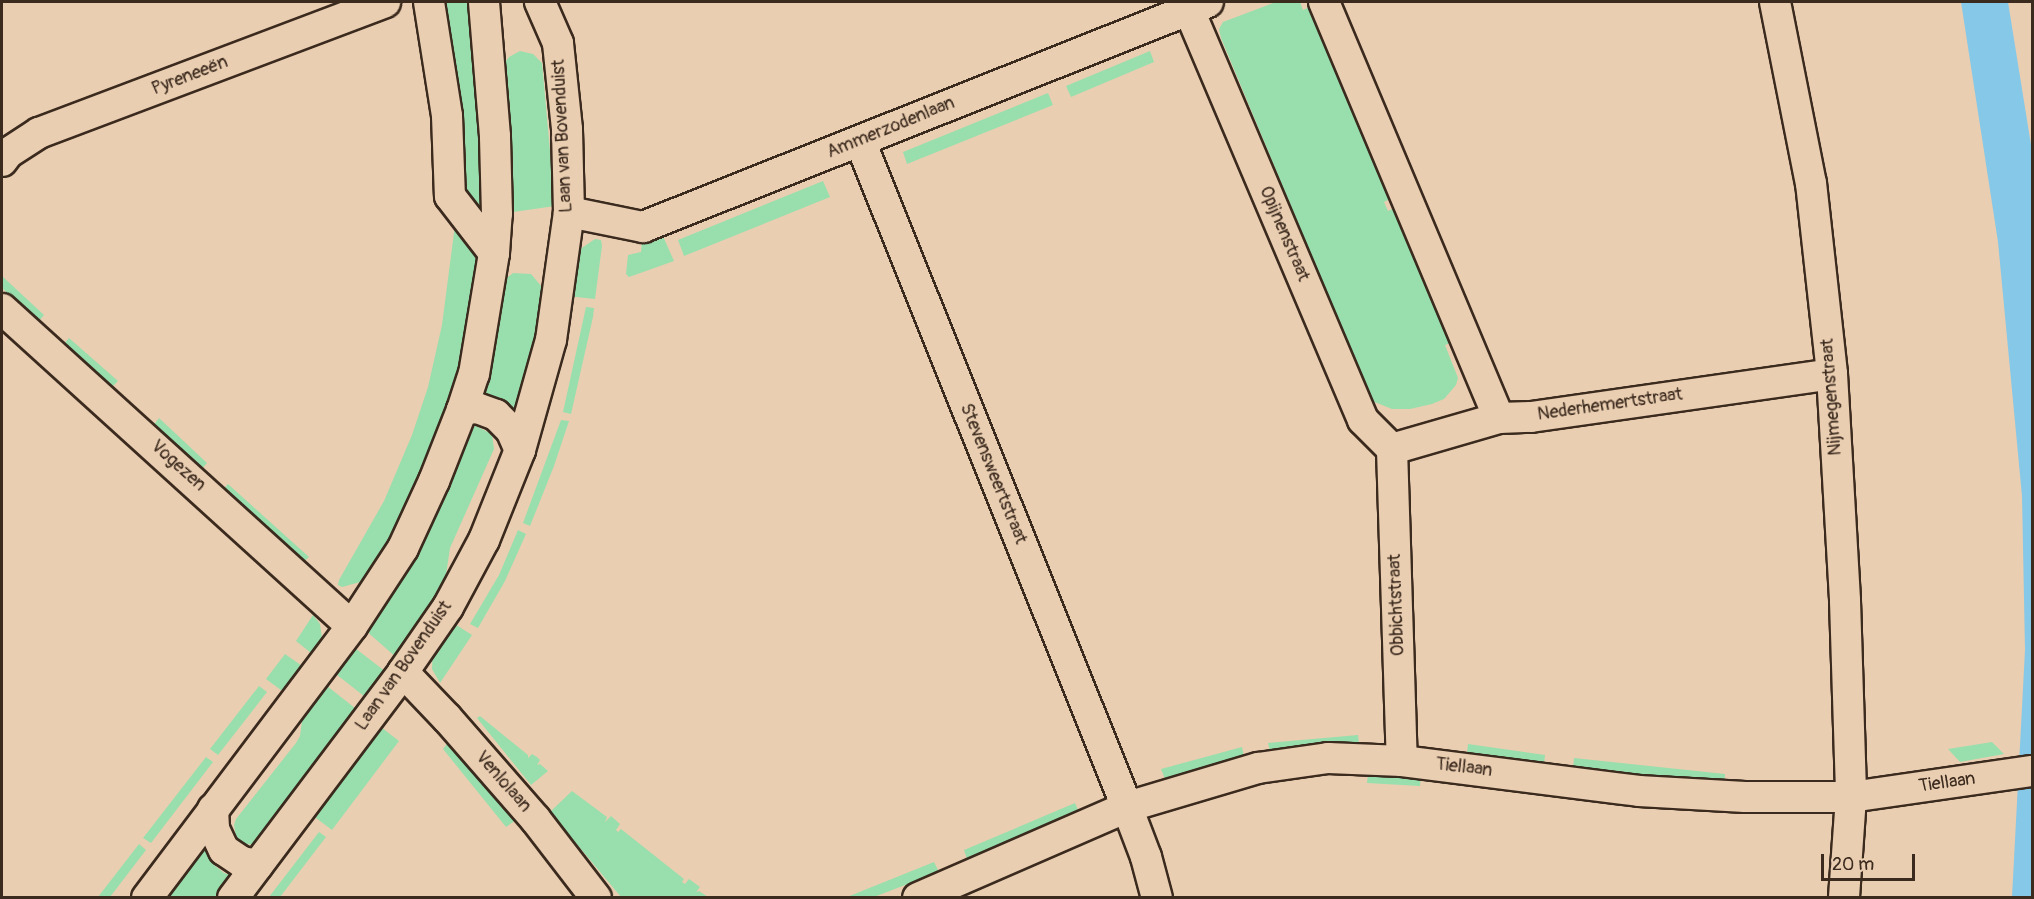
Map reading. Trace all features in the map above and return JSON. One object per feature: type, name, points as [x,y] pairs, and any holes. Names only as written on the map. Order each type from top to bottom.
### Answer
[{"type":"street","name":"Pyreneeën","points":[[2,161],[8,153],[39,133],[385,2]]},
{"type":"street","points":[[429,2],[447,116],[450,196],[494,253]]},
{"type":"street","points":[[147,897],[352,626],[404,548],[462,410],[474,374],[494,253],[497,214],[495,136],[484,2]]},
{"type":"street","name":"Laan van Bovenduist","points":[[233,897],[403,672],[448,607],[484,540],[520,450],[551,340],[569,212],[567,129],[558,43],[540,2]]},
{"type":"street","points":[[1324,2],[1499,418]]},
{"type":"street","name":"Nijmegenstraat","points":[[1775,2],[1811,183],[1832,374],[1845,601],[1851,797],[1844,897]]},
{"type":"street","name":"Ammerzodenlaan","points":[[569,212],[643,227],[1198,6]]},
{"type":"street","name":"Opijnenstraat","points":[[1198,6],[1363,420],[1392,449]]},
{"type":"street","name":"Stevensweertstraat","points":[[860,141],[1127,807],[1146,857],[1157,897]]},
{"type":"street","name":"Vogezen","points":[[2,309],[352,626]]},
{"type":"street","name":"Nederhemertstraat","points":[[1392,449],[1499,418],[1531,417],[1832,374]]},
{"type":"street","points":[[462,410],[477,408],[496,415],[511,430],[520,450]]},
{"type":"street","name":"Obbichtstraat","points":[[1392,449],[1402,761]]},
{"type":"street","name":"Venlolaan","points":[[403,672],[447,718],[536,820],[596,897]]},
{"type":"street","name":"Tiellaan","points":[[918,897],[1127,807],[1258,768],[1328,758],[1402,761],[1639,791],[1745,797],[1851,797],[2023,773]]},
{"type":"street","points":[[213,809],[214,829],[224,850],[242,862],[258,865]]},
{"type":"green space","points":[[439,2],[470,2],[480,91],[485,218],[463,193]]},
{"type":"green space","points":[[1276,2],[1300,2],[1303,10],[1312,6],[1392,198],[1384,202],[1388,211],[1396,207],[1453,342],[1445,345],[1458,378],[1456,385],[1444,399],[1432,404],[1410,409],[1392,409],[1372,401],[1221,38],[1219,29],[1223,22]]},
{"type":"green space","points":[[520,51],[533,54],[542,63],[555,206],[506,213],[502,66],[509,57]]},
{"type":"green space","points":[[1150,51],[1154,62],[1071,97],[1066,86]]},
{"type":"green space","points":[[1048,93],[1053,105],[907,164],[903,152]]},
{"type":"green space","points":[[823,181],[830,197],[684,256],[678,240]]},
{"type":"green space","points":[[455,225],[479,253],[462,377],[400,533],[364,581],[342,587],[338,585],[339,580],[384,501],[412,435],[428,387],[442,325]]},
{"type":"green space","points":[[662,234],[674,261],[629,277],[626,274],[628,255],[641,252],[642,242]]},
{"type":"green space","points":[[595,239],[601,240],[602,246],[595,299],[567,296],[579,250]]},
{"type":"green space","points":[[513,273],[531,274],[548,294],[520,414],[500,399],[478,393],[499,284]]},
{"type":"green space","points":[[2,276],[44,315],[38,322],[2,288]]},
{"type":"green space","points":[[586,307],[594,308],[593,317],[571,414],[563,412]]},
{"type":"green space","points":[[69,338],[118,381],[110,389],[62,346]]},
{"type":"green space","points":[[159,418],[207,463],[200,471],[152,427]]},
{"type":"green space","points":[[561,420],[569,421],[530,526],[523,523]]},
{"type":"green space","points":[[476,426],[492,434],[494,449],[450,548],[444,588],[398,659],[364,629],[468,428]]},
{"type":"green space","points":[[228,484],[309,557],[302,563],[222,491]]},
{"type":"green space","points":[[518,530],[526,534],[505,581],[478,628],[470,624],[499,575]]},
{"type":"green space","points":[[313,615],[320,624],[322,638],[316,657],[296,641]]},
{"type":"green space","points":[[450,621],[472,635],[440,683],[432,669],[433,647]]},
{"type":"green space","points":[[351,645],[390,675],[369,700],[332,671]]},
{"type":"green space","points":[[285,654],[308,670],[289,696],[266,679]]},
{"type":"green space","points":[[322,682],[360,712],[257,845],[245,844],[236,837],[234,825],[236,819],[296,743],[300,736],[303,714]]},
{"type":"green space","points":[[259,686],[267,692],[218,755],[210,749]]},
{"type":"green space","points":[[480,716],[528,755],[528,758],[532,754],[537,757],[540,760],[537,765],[540,764],[548,771],[531,785],[477,718]]},
{"type":"green space","points":[[377,724],[399,741],[332,830],[308,812]]},
{"type":"green space","points":[[1358,735],[1359,745],[1270,752],[1268,743]]},
{"type":"green space","points":[[450,740],[516,820],[506,827],[443,749]]},
{"type":"green space","points":[[1992,742],[2004,754],[1960,762],[1948,749]]},
{"type":"green space","points":[[1468,744],[1545,755],[1544,764],[1467,754]]},
{"type":"green space","points":[[1242,747],[1244,757],[1165,779],[1161,769]]},
{"type":"green space","points":[[206,757],[213,762],[151,843],[143,838]]},
{"type":"green space","points":[[1574,758],[1725,774],[1724,785],[1573,768]]},
{"type":"green space","points":[[1368,774],[1421,777],[1420,786],[1367,783]]},
{"type":"green space","points":[[572,791],[607,817],[605,822],[611,816],[620,824],[616,830],[618,832],[621,829],[684,879],[682,882],[685,884],[689,879],[700,887],[696,892],[699,891],[708,897],[621,897],[550,812]]},
{"type":"green space","points":[[1075,803],[1079,812],[967,859],[964,850]]},
{"type":"green space","points":[[319,832],[326,837],[280,897],[269,897]]},
{"type":"green space","points":[[139,844],[146,850],[110,897],[98,897]]},
{"type":"green space","points":[[203,846],[214,865],[224,873],[234,876],[220,897],[157,898]]},
{"type":"green space","points":[[934,862],[939,872],[874,897],[847,897]]},
{"type":"water","points":[[1961,2],[2008,2],[2032,151],[2032,897],[2012,897],[2025,650],[2022,496],[1998,242]]}]
